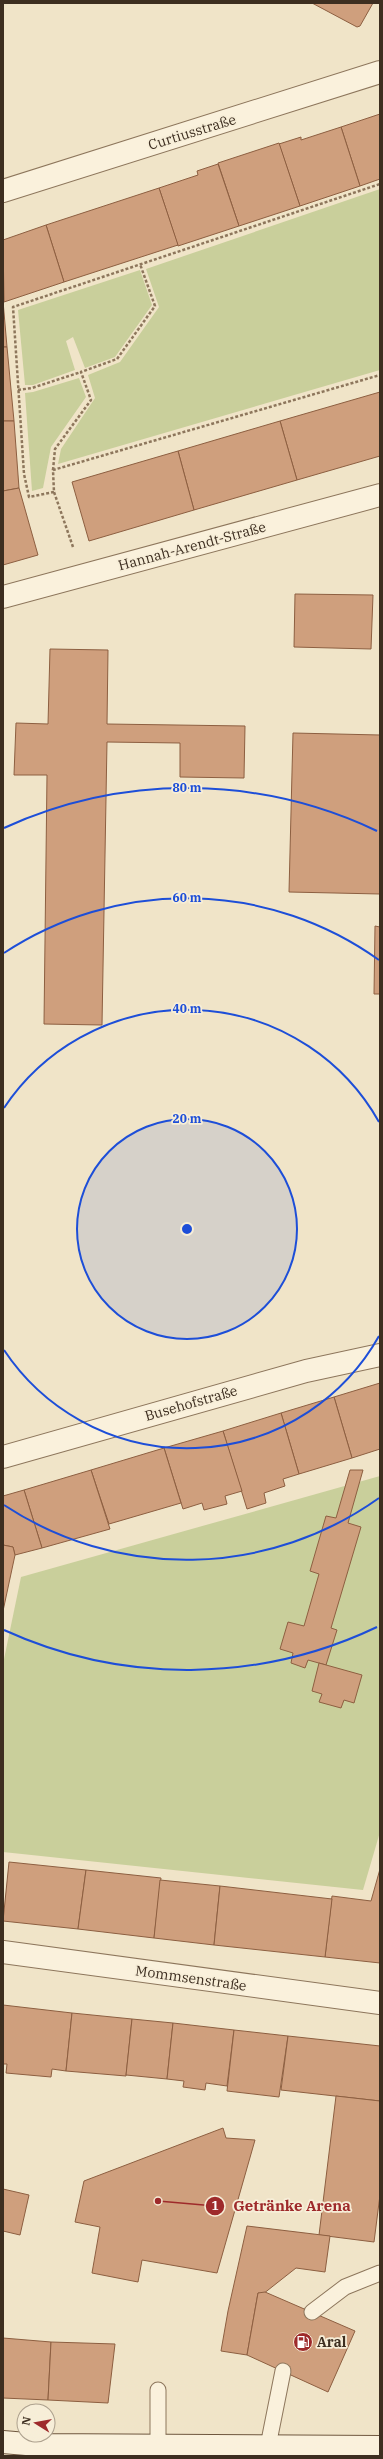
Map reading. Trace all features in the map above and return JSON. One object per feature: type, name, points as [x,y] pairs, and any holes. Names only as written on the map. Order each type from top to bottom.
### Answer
[{"type":"street","name":"Curtiusstraße","points":[[3,191],[380,72]]},
{"type":"street","name":"Hannah-Arendt-Straße","points":[[3,597],[380,495]]},
{"type":"street","name":"Busehofstraße","points":[[3,1457],[306,1371],[380,1355]]},
{"type":"street","name":"Mommsenstraße","points":[[3,1952],[380,2004]]},
{"type":"street","points":[[3,2442],[38,2445],[380,2447]]},
{"type":"lane","points":[[312,2312],[345,2287],[380,2273]]},
{"type":"lane","points":[[268,2446],[283,2371]]},
{"type":"lane","points":[[158,2390],[158,2445]]},
{"type":"path","points":[[54,492],[29,497],[24,474],[13,306],[380,184]]},
{"type":"path","points":[[18,390],[32,388],[117,359],[155,306],[140,264]]},
{"type":"path","points":[[81,372],[91,400],[55,449],[53,470],[54,492],[82,576]]},
{"type":"path","points":[[53,470],[380,375]]},
{"type":"green space","points":[[380,189],[380,370],[58,464],[61,449],[95,398],[88,375],[120,362],[159,307],[146,269]]},
{"type":"green space","points":[[140,270],[152,305],[115,357],[85,368],[73,337],[66,341],[75,370],[33,385],[25,385],[18,310]]},
{"type":"green space","points":[[79,378],[86,397],[51,447],[43,488],[32,491],[25,393]]},
{"type":"green space","points":[[380,1476],[380,1832],[363,1890],[3,1852],[3,1664],[21,1577]]},
{"type":"building","points":[[312,3],[373,3],[360,26],[357,27]]},
{"type":"building","points":[[380,114],[380,179],[360,186],[341,127]]},
{"type":"building","points":[[341,127],[360,186],[300,206],[279,144],[301,137],[301,140]]},
{"type":"building","points":[[279,143],[300,206],[239,226],[218,163]]},
{"type":"building","points":[[218,164],[239,226],[178,246],[159,188],[198,175],[197,171]]},
{"type":"building","points":[[159,188],[178,245],[64,282],[46,225]]},
{"type":"building","points":[[46,225],[64,282],[4,302],[3,240]]},
{"type":"building","points":[[3,301],[7,347],[3,347]]},
{"type":"building","points":[[3,347],[7,347],[14,421],[3,421]]},
{"type":"building","points":[[380,392],[380,456],[297,480],[280,421]]},
{"type":"building","points":[[3,421],[14,421],[19,488],[3,491]]},
{"type":"building","points":[[280,421],[297,480],[194,510],[178,451]]},
{"type":"building","points":[[178,451],[194,510],[89,541],[72,482]]},
{"type":"building","points":[[19,488],[38,555],[3,565],[3,491]]},
{"type":"building","points":[[295,594],[373,595],[371,649],[294,647]]},
{"type":"building","points":[[50,649],[108,650],[107,724],[245,726],[244,778],[180,777],[180,743],[107,742],[102,1025],[44,1024],[47,775],[14,775],[16,723],[48,724]]},
{"type":"building","points":[[293,733],[380,735],[380,894],[289,892]]},
{"type":"building","points":[[375,926],[380,927],[380,994],[374,994]]},
{"type":"building","points":[[380,1383],[380,1449],[352,1458],[334,1397]]},
{"type":"building","points":[[334,1397],[352,1458],[299,1474],[281,1413]]},
{"type":"building","points":[[281,1413],[299,1474],[283,1479],[285,1486],[264,1493],[266,1503],[247,1509],[223,1431]]},
{"type":"building","points":[[223,1431],[242,1491],[225,1496],[227,1504],[204,1510],[202,1503],[183,1509],[164,1448]]},
{"type":"building","points":[[164,1448],[181,1503],[109,1524],[91,1470]]},
{"type":"building","points":[[91,1470],[110,1529],[42,1548],[24,1490]]},
{"type":"building","points":[[350,1470],[363,1470],[348,1523],[361,1527],[331,1628],[337,1630],[326,1665],[308,1660],[305,1668],[291,1663],[293,1653],[280,1649],[288,1622],[304,1626],[319,1574],[310,1571],[326,1516],[336,1518]]},
{"type":"building","points":[[24,1490],[42,1548],[15,1555],[13,1547],[3,1545],[3,1496]]},
{"type":"building","points":[[3,1545],[13,1547],[15,1555],[3,1611]]},
{"type":"building","points":[[319,1663],[362,1675],[354,1703],[344,1700],[341,1708],[319,1702],[322,1694],[312,1691]]},
{"type":"building","points":[[9,1862],[86,1870],[78,1929],[3,1921]]},
{"type":"building","points":[[380,1869],[380,1963],[325,1957],[332,1896],[371,1901]]},
{"type":"building","points":[[86,1870],[161,1878],[154,1938],[78,1929]]},
{"type":"building","points":[[160,1880],[220,1886],[214,1945],[154,1938]]},
{"type":"building","points":[[220,1886],[332,1899],[325,1957],[214,1945]]},
{"type":"building","points":[[3,2005],[72,2013],[66,2071],[52,2069],[51,2077],[6,2073],[7,2064],[3,2064]]},
{"type":"building","points":[[72,2013],[132,2019],[126,2076],[66,2071]]},
{"type":"building","points":[[132,2019],[173,2023],[167,2079],[126,2075]]},
{"type":"building","points":[[173,2023],[234,2030],[227,2086],[206,2083],[205,2090],[183,2087],[184,2081],[167,2079]]},
{"type":"building","points":[[234,2030],[288,2036],[279,2097],[227,2091]]},
{"type":"building","points":[[288,2036],[380,2046],[380,2101],[281,2090]]},
{"type":"building","points":[[336,2096],[380,2101],[380,2195],[374,2242],[319,2235]]},
{"type":"building","points":[[223,2128],[226,2138],[255,2140],[217,2273],[142,2260],[138,2282],[92,2273],[100,2227],[75,2222],[84,2181]]},
{"type":"building","points":[[3,2189],[29,2195],[20,2235],[3,2231]]},
{"type":"building","points":[[247,2226],[330,2236],[325,2272],[296,2268],[263,2294],[258,2293],[247,2355],[221,2351],[228,2311]]},
{"type":"building","points":[[265,2292],[355,2331],[328,2392],[247,2355],[258,2293]]},
{"type":"building","points":[[3,2338],[51,2342],[48,2400],[3,2398]]},
{"type":"building","points":[[51,2342],[115,2344],[108,2403],[48,2400]]},
{"type":"place","name":"Getränke Arena","points":[[158,2201]]},
{"type":"place","name":"Aral","points":[[303,2342]]}]
